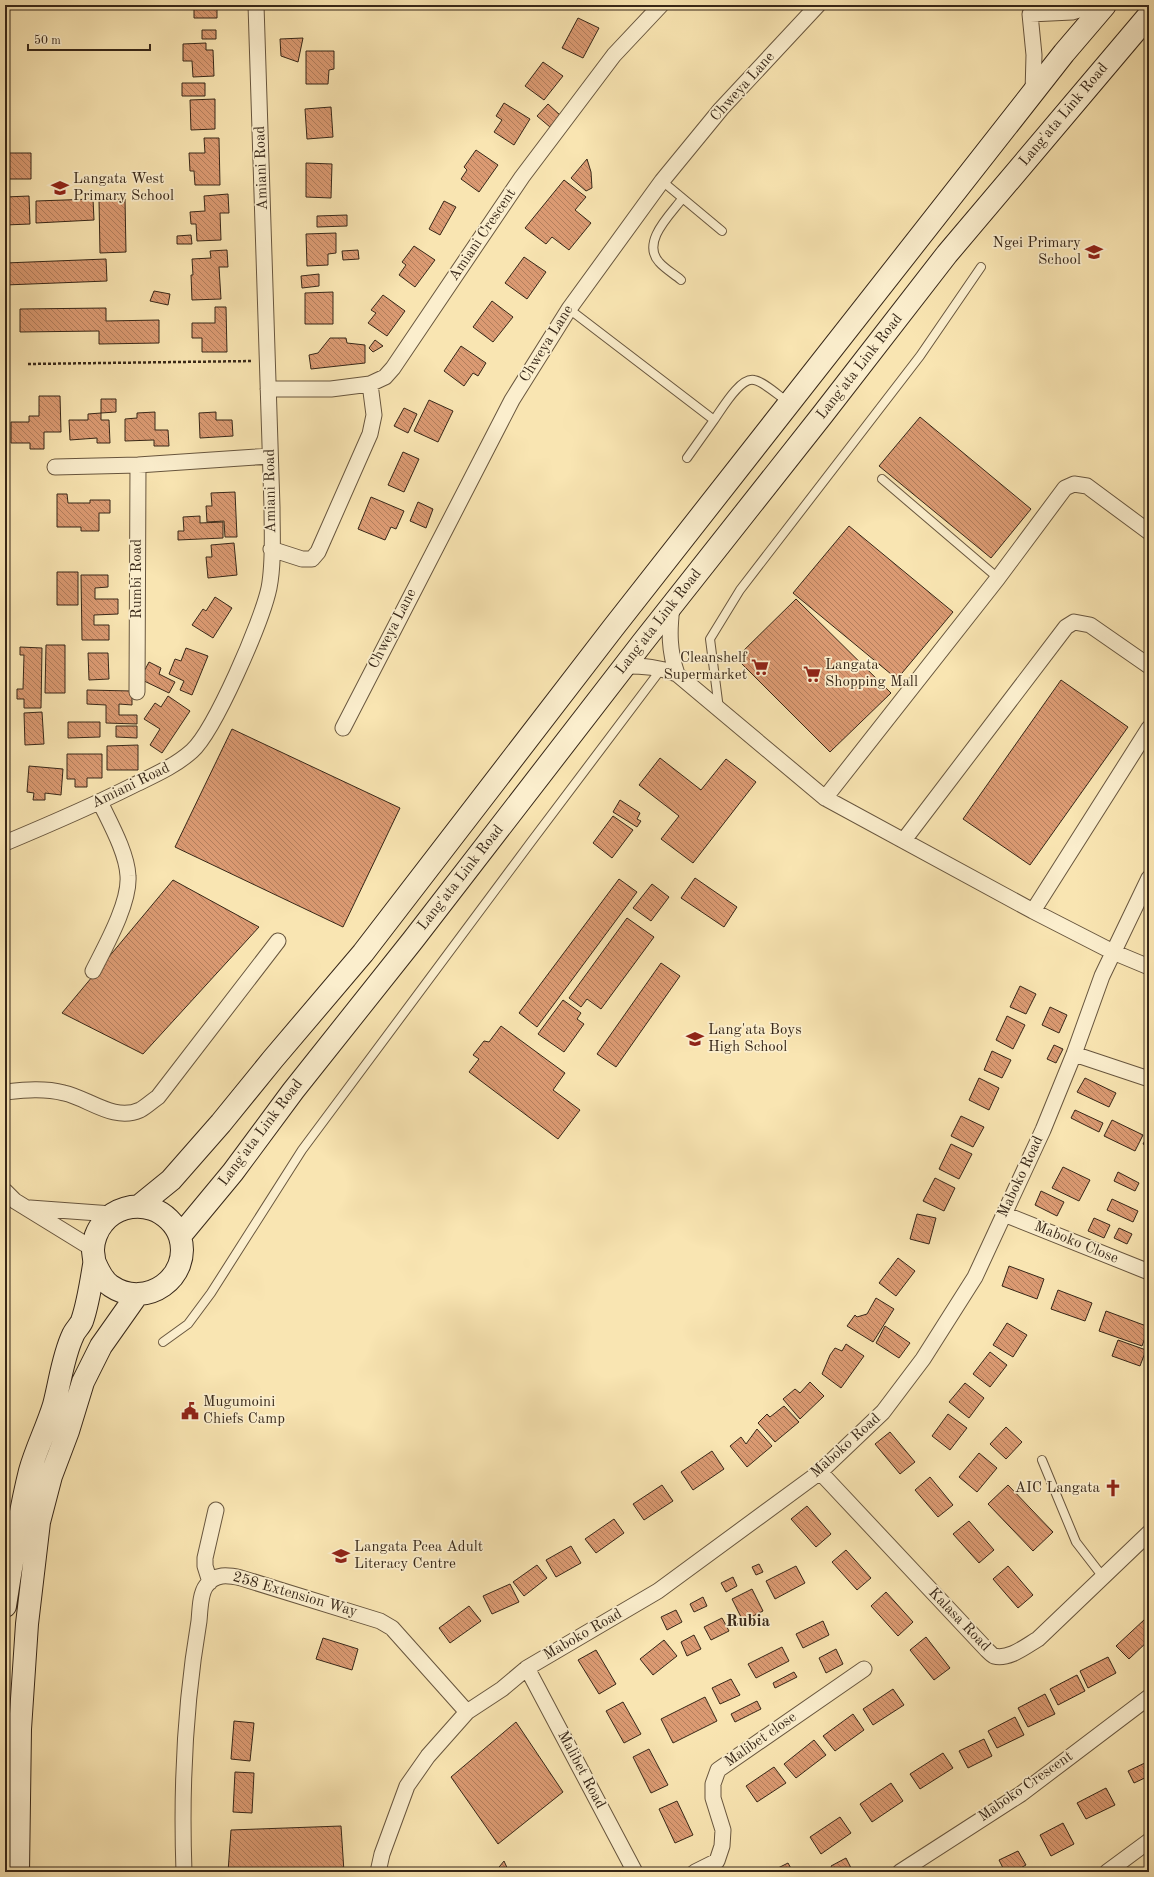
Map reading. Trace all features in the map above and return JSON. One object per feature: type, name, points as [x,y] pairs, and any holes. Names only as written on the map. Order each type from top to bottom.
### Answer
[{"type":"main road","name":"Lang'ata Link Road","points":[[139,1206],[176,1174],[221,1123],[272,1059],[363,953],[613,628],[724,489],[789,403],[1033,93],[1105,5]]},
{"type":"main road","name":"Lang'ata Link Road","points":[[180,1236],[232,1172],[293,1091],[413,940],[624,666],[947,254],[1149,15]]},
{"type":"main road","points":[[5,1606],[13,1554],[30,1471],[54,1406],[60,1376],[73,1334],[82,1323],[94,1256],[96,1236],[102,1224],[112,1214],[125,1208],[139,1206],[152,1209],[164,1215],[174,1225],[180,1236],[182,1251],[179,1265],[173,1277],[164,1286],[150,1293],[137,1295],[123,1292],[110,1286],[101,1276],[94,1256]]},
{"type":"main road","points":[[18,1872],[20,1729],[27,1624],[40,1522],[51,1476],[68,1431],[83,1382],[102,1346],[137,1295]]},
{"type":"street","name":"Amiani Road","points":[[5,843],[100,802],[176,764],[193,750],[205,736],[223,700],[258,621],[268,589],[271,549],[270,456],[256,5]]},
{"type":"street","name":"Amiani Crescent","points":[[268,389],[331,389],[370,384],[384,377],[393,368],[522,177],[614,55],[661,5]]},
{"type":"street","name":"Chweya Lane","points":[[343,728],[512,400],[569,308],[662,181],[721,109],[818,5]]},
{"type":"street","points":[[1033,93],[1034,54],[1026,10],[1072,12],[1096,5]]},
{"type":"street","points":[[271,549],[302,559],[312,559],[318,552],[370,434],[374,415],[370,384]]},
{"type":"street","points":[[55,467],[138,465],[270,456]]},
{"type":"street","name":"Rumbi Road","points":[[137,692],[138,465]]},
{"type":"street","points":[[825,798],[998,578],[1065,488],[1069,485],[1081,484],[1087,486],[1149,532]]},
{"type":"street","points":[[672,605],[669,638],[672,661],[677,674]]},
{"type":"street","points":[[904,840],[1066,627],[1074,622],[1090,625],[1149,666]]},
{"type":"street","points":[[624,666],[662,668],[677,674],[825,798],[1033,911],[1113,952],[1149,967]]},
{"type":"street","points":[[1033,911],[1149,728]]},
{"type":"street","points":[[93,971],[125,899],[128,876],[120,842],[100,802]]},
{"type":"street","name":"Maboko Road","points":[[378,1872],[382,1854],[407,1786],[428,1756],[467,1712],[502,1689],[527,1668],[658,1591],[820,1472],[883,1412],[924,1359],[975,1277],[1043,1130],[1074,1054],[1102,976],[1149,878]]},
{"type":"street","points":[[5,1092],[43,1090],[65,1093],[113,1111],[127,1113],[141,1110],[158,1097],[278,941]]},
{"type":"street","points":[[1074,1054],[1149,1079]]},
{"type":"street","points":[[6,1197],[27,1208],[94,1256]]},
{"type":"street","points":[[27,1208],[112,1214]]},
{"type":"street","name":"Maboko Close","points":[[1004,1214],[1149,1272]]},
{"type":"street","name":"Kalasa Road","points":[[820,1472],[986,1650],[994,1656],[1007,1655],[1018,1651],[1038,1639],[1149,1533]]},
{"type":"street","points":[[210,1582],[205,1566],[205,1558],[216,1510]]},
{"type":"street","name":"258 Extension Way","points":[[184,1872],[182,1772],[194,1647],[205,1586],[215,1577],[228,1575],[241,1578],[380,1621],[392,1628],[467,1712]]},
{"type":"street","name":"Malibet Road","points":[[527,1668],[635,1872]]},
{"type":"street","name":"Malibet close","points":[[694,1872],[717,1861],[722,1846],[723,1830],[713,1798],[713,1784],[718,1770],[864,1669]]},
{"type":"street","name":"Maboko Crescent","points":[[900,1872],[1020,1794],[1149,1697]]},
{"type":"street","points":[[1106,1872],[1149,1841]]},
{"type":"lane","points":[[662,181],[722,231]]},
{"type":"lane","points":[[681,280],[659,262],[653,250],[653,240],[682,198]]},
{"type":"lane","points":[[719,709],[710,639],[740,590],[920,356],[981,267]]},
{"type":"lane","points":[[569,308],[714,420]]},
{"type":"lane","points":[[687,458],[741,384],[748,380],[756,380],[789,403]]},
{"type":"lane","points":[[882,479],[998,578]]},
{"type":"lane","points":[[163,1342],[188,1324],[202,1306],[302,1150],[526,848],[662,668]]},
{"type":"lane","points":[[1042,1460],[1076,1542],[1103,1577]]},
{"type":"path","points":[[28,364],[268,361]]},
{"type":"building","points":[[194,5],[217,5],[217,18],[194,18]]},
{"type":"building","points":[[578,18],[599,28],[583,58],[562,48]]},
{"type":"building","points":[[202,30],[216,30],[216,39],[202,39]]},
{"type":"building","points":[[303,38],[298,62],[281,56],[280,39]]},
{"type":"building","points":[[206,43],[206,50],[213,50],[214,76],[193,77],[192,61],[183,61],[183,44]]},
{"type":"building","points":[[306,51],[334,51],[334,69],[329,70],[328,84],[306,84]]},
{"type":"building","points":[[543,62],[563,76],[544,100],[525,86]]},
{"type":"building","points":[[182,83],[205,83],[205,96],[182,96]]},
{"type":"building","points":[[215,99],[215,129],[191,130],[190,100]]},
{"type":"building","points":[[504,103],[530,119],[514,145],[494,132],[502,120],[496,116]]},
{"type":"building","points":[[548,104],[560,115],[550,127],[537,116]]},
{"type":"building","points":[[331,107],[333,137],[307,139],[305,109]]},
{"type":"building","points":[[204,138],[219,138],[220,185],[195,185],[194,171],[190,171],[189,153],[205,153]]},
{"type":"building","points":[[476,150],[498,165],[479,192],[461,179],[467,170],[464,167]]},
{"type":"building","points":[[5,153],[31,153],[31,179],[5,179]]},
{"type":"building","points":[[587,159],[591,172],[592,188],[586,191],[571,178]]},
{"type":"building","points":[[306,163],[332,164],[331,198],[306,197]]},
{"type":"building","points":[[564,180],[586,197],[575,210],[591,223],[569,250],[552,237],[546,244],[525,228]]},
{"type":"building","points":[[228,194],[229,213],[220,213],[221,240],[197,241],[196,224],[191,224],[190,212],[205,211],[204,196]]},
{"type":"building","points":[[29,196],[30,224],[5,225],[5,197]]},
{"type":"building","points":[[93,199],[94,220],[36,223],[36,201]]},
{"type":"building","points":[[125,199],[126,252],[100,253],[99,200]]},
{"type":"building","points":[[444,201],[456,207],[440,235],[429,229]]},
{"type":"building","points":[[347,215],[347,226],[317,227],[317,216]]},
{"type":"building","points":[[336,233],[336,253],[328,254],[328,265],[307,266],[306,234]]},
{"type":"building","points":[[191,235],[192,244],[177,244],[177,236]]},
{"type":"building","points":[[414,246],[435,260],[415,287],[399,275],[406,265],[402,262]]},
{"type":"building","points":[[227,250],[228,267],[219,267],[221,299],[192,300],[192,259],[211,258],[210,251]]},
{"type":"building","points":[[358,250],[359,259],[343,260],[342,251]]},
{"type":"building","points":[[524,257],[546,272],[527,299],[505,283]]},
{"type":"building","points":[[106,259],[107,281],[5,285],[5,263]]},
{"type":"building","points":[[319,274],[319,286],[302,288],[301,276]]},
{"type":"building","points":[[154,291],[170,294],[168,305],[150,301]]},
{"type":"building","points":[[333,292],[333,324],[305,324],[305,293]]},
{"type":"building","points":[[383,295],[405,311],[387,336],[368,323],[376,313],[371,310]]},
{"type":"building","points":[[492,301],[513,317],[493,342],[473,327]]},
{"type":"building","points":[[215,307],[226,307],[227,352],[202,352],[202,338],[192,338],[192,323],[215,323]]},
{"type":"building","points":[[106,308],[106,321],[159,320],[159,343],[99,344],[99,331],[20,332],[20,309]]},
{"type":"building","points":[[330,338],[346,338],[347,343],[365,345],[365,363],[311,369],[309,355],[318,353]]},
{"type":"building","points":[[375,340],[383,346],[373,352],[369,348]]},
{"type":"building","points":[[461,346],[486,363],[478,376],[473,373],[464,386],[444,371]]},
{"type":"building","points":[[39,396],[60,396],[61,432],[44,432],[44,449],[30,449],[30,443],[11,443],[11,422],[29,422],[29,416],[39,416]]},
{"type":"building","points":[[101,399],[116,399],[116,412],[101,413]]},
{"type":"building","points":[[429,400],[453,411],[438,442],[414,431]]},
{"type":"building","points":[[404,408],[417,414],[408,433],[394,426]]},
{"type":"building","points":[[155,412],[155,430],[168,430],[169,446],[154,446],[154,440],[125,441],[125,419],[137,418],[137,413]]},
{"type":"building","points":[[216,412],[216,420],[232,420],[233,436],[200,438],[199,413]]},
{"type":"building","points":[[101,413],[101,420],[109,420],[110,443],[97,443],[97,438],[70,440],[69,420],[88,420],[88,414]]},
{"type":"building","points":[[920,417],[1031,509],[991,558],[879,466]]},
{"type":"building","points":[[403,452],[419,459],[404,492],[388,485]]},
{"type":"building","points":[[235,492],[237,537],[225,537],[224,521],[207,522],[206,506],[212,506],[211,493]]},
{"type":"building","points":[[57,494],[67,494],[68,503],[90,503],[90,500],[110,500],[110,513],[99,513],[99,531],[81,531],[81,527],[57,527]]},
{"type":"building","points":[[371,497],[404,511],[396,529],[391,527],[385,540],[358,529]]},
{"type":"building","points":[[418,502],[433,509],[426,528],[410,521]]},
{"type":"building","points":[[200,516],[200,523],[223,522],[223,538],[178,540],[178,531],[184,531],[183,517]]},
{"type":"building","points":[[849,526],[953,612],[897,679],[793,593]]},
{"type":"building","points":[[234,543],[237,575],[208,578],[206,557],[212,557],[211,545]]},
{"type":"building","points":[[57,572],[78,572],[78,605],[57,605]]},
{"type":"building","points":[[81,575],[108,575],[108,587],[95,588],[95,599],[118,599],[118,614],[94,615],[94,625],[109,625],[109,640],[82,640]]},
{"type":"building","points":[[215,597],[232,608],[213,638],[192,625],[203,609],[206,611]]},
{"type":"building","name":"Langata Shopping Mall","points":[[796,599],[891,693],[830,752],[736,658]]},
{"type":"building","points":[[46,645],[65,645],[65,693],[45,693]]},
{"type":"building","points":[[20,647],[42,648],[41,708],[24,708],[24,699],[17,699],[17,689],[23,689],[24,655],[20,655]]},
{"type":"building","points":[[186,648],[208,656],[192,695],[180,690],[184,681],[169,674],[175,659],[181,661]]},
{"type":"building","points":[[88,653],[108,653],[109,679],[89,680]]},
{"type":"building","points":[[149,662],[161,668],[159,674],[175,682],[169,693],[140,679]]},
{"type":"building","points":[[1061,680],[1128,727],[1030,865],[963,819]]},
{"type":"building","points":[[87,690],[132,691],[132,705],[119,704],[119,715],[137,715],[137,724],[106,723],[106,705],[87,704]]},
{"type":"building","points":[[168,696],[190,711],[162,753],[150,745],[160,729],[144,719],[155,703],[161,707]]},
{"type":"building","points":[[42,712],[44,744],[25,745],[24,713]]},
{"type":"building","points":[[68,722],[100,722],[100,737],[68,738]]},
{"type":"building","points":[[116,726],[137,726],[137,738],[116,737]]},
{"type":"building","points":[[232,729],[400,808],[343,927],[175,847]]},
{"type":"building","points":[[138,745],[138,770],[107,770],[107,746]]},
{"type":"building","points":[[67,754],[102,754],[102,778],[87,778],[87,787],[75,787],[75,779],[67,779]]},
{"type":"building","points":[[660,758],[701,790],[726,759],[756,782],[693,863],[661,839],[679,816],[639,785]]},
{"type":"building","points":[[29,766],[63,769],[61,795],[45,793],[45,800],[33,800],[34,793],[27,792]]},
{"type":"building","points":[[620,800],[640,813],[637,819],[641,821],[637,827],[613,812]]},
{"type":"building","points":[[613,816],[633,830],[612,858],[593,843]]},
{"type":"building","points":[[695,878],[737,907],[724,927],[681,898]]},
{"type":"building","points":[[619,879],[637,892],[537,1027],[519,1013]]},
{"type":"building","points":[[173,880],[259,927],[143,1054],[62,1013]]},
{"type":"building","points":[[652,884],[669,897],[651,921],[633,908]]},
{"type":"building","points":[[627,918],[654,937],[601,1009],[587,999],[581,1007],[569,998]]},
{"type":"building","points":[[661,963],[680,976],[616,1067],[597,1054]]},
{"type":"building","points":[[1020,986],[1036,994],[1026,1014],[1010,1007]]},
{"type":"building","points":[[563,1000],[581,1013],[577,1019],[584,1024],[564,1052],[538,1034]]},
{"type":"building","points":[[1050,1007],[1067,1015],[1059,1033],[1042,1025]]},
{"type":"building","points":[[1007,1016],[1025,1025],[1013,1049],[996,1040]]},
{"type":"building","points":[[501,1026],[565,1073],[553,1090],[580,1110],[558,1139],[469,1072],[479,1059],[473,1055],[484,1041],[489,1042]]},
{"type":"building","points":[[1054,1045],[1063,1049],[1056,1063],[1047,1059]]},
{"type":"building","points":[[992,1051],[1011,1060],[1002,1078],[984,1070]]},
{"type":"building","points":[[979,1078],[999,1088],[989,1110],[969,1100]]},
{"type":"building","points":[[1085,1078],[1116,1093],[1109,1107],[1077,1092]]},
{"type":"building","points":[[1075,1110],[1103,1123],[1099,1132],[1071,1118]]},
{"type":"building","points":[[961,1116],[984,1127],[973,1147],[951,1136]]},
{"type":"building","points":[[1112,1120],[1143,1135],[1135,1151],[1104,1136]]},
{"type":"building","points":[[1147,1137],[1149,1138],[1149,1147],[1143,1144]]},
{"type":"building","points":[[951,1144],[972,1154],[959,1179],[939,1169]]},
{"type":"building","points":[[1063,1167],[1090,1180],[1079,1201],[1052,1188]]},
{"type":"building","points":[[1118,1172],[1139,1183],[1135,1191],[1114,1181]]},
{"type":"building","points":[[935,1178],[955,1188],[944,1211],[923,1201]]},
{"type":"building","points":[[1041,1191],[1064,1202],[1057,1216],[1035,1205]]},
{"type":"building","points":[[1112,1199],[1138,1211],[1133,1222],[1107,1210]]},
{"type":"building","points":[[917,1214],[936,1218],[929,1244],[910,1239]]},
{"type":"building","points":[[1094,1218],[1110,1225],[1104,1238],[1088,1231]]},
{"type":"building","points":[[1119,1228],[1132,1234],[1127,1244],[1114,1238]]},
{"type":"building","points":[[898,1258],[915,1271],[896,1296],[879,1283]]},
{"type":"building","points":[[1009,1266],[1044,1279],[1037,1299],[1002,1286]]},
{"type":"building","points":[[1058,1290],[1092,1303],[1085,1321],[1051,1309]]},
{"type":"building","points":[[876,1298],[894,1309],[873,1342],[847,1326],[855,1315],[857,1317],[867,1314]]},
{"type":"building","points":[[1106,1311],[1149,1327],[1142,1346],[1099,1331]]},
{"type":"building","points":[[1007,1323],[1027,1335],[1013,1357],[993,1345]]},
{"type":"building","points":[[885,1326],[910,1343],[899,1358],[876,1343]]},
{"type":"building","points":[[1118,1340],[1146,1350],[1140,1366],[1112,1356]]},
{"type":"building","points":[[846,1344],[864,1356],[841,1388],[822,1374],[830,1355],[835,1348],[842,1351]]},
{"type":"building","points":[[990,1352],[1007,1365],[990,1387],[973,1374]]},
{"type":"building","points":[[810,1382],[824,1396],[800,1419],[783,1399],[795,1389],[800,1393]]},
{"type":"building","points":[[965,1383],[984,1398],[969,1418],[949,1402]]},
{"type":"building","points":[[784,1406],[799,1422],[775,1442],[758,1423],[767,1414],[770,1417]]},
{"type":"building","points":[[948,1414],[967,1428],[950,1450],[932,1436]]},
{"type":"building","points":[[1006,1427],[1022,1442],[1006,1459],[990,1444]]},
{"type":"building","points":[[757,1429],[772,1446],[747,1467],[730,1446],[741,1437],[746,1444]]},
{"type":"building","points":[[890,1432],[915,1462],[900,1474],[875,1444]]},
{"type":"building","points":[[712,1451],[724,1469],[693,1490],[681,1472]]},
{"type":"building","points":[[979,1453],[997,1468],[977,1492],[959,1477]]},
{"type":"building","points":[[930,1477],[953,1505],[938,1517],[915,1490]]},
{"type":"building","points":[[662,1485],[673,1501],[644,1520],[633,1504]]},
{"type":"building","points":[[1008,1485],[1053,1532],[1033,1551],[988,1504]]},
{"type":"building","points":[[807,1506],[831,1534],[816,1547],[791,1519]]},
{"type":"building","points":[[614,1519],[624,1533],[596,1553],[585,1539]]},
{"type":"building","points":[[969,1521],[994,1550],[979,1563],[953,1534]]},
{"type":"building","points":[[571,1546],[581,1563],[556,1577],[546,1560]]},
{"type":"building","points":[[846,1550],[871,1578],[857,1590],[832,1562]]},
{"type":"building","points":[[759,1564],[763,1572],[756,1575],[752,1567]]},
{"type":"building","points":[[537,1565],[547,1578],[524,1596],[513,1582]]},
{"type":"building","points":[[796,1566],[805,1583],[775,1599],[766,1581]]},
{"type":"building","points":[[1008,1566],[1033,1595],[1018,1608],[993,1579]]},
{"type":"building","points":[[733,1577],[737,1586],[726,1592],[721,1583]]},
{"type":"building","points":[[510,1584],[519,1602],[492,1614],[483,1596]]},
{"type":"building","points":[[752,1589],[763,1611],[743,1621],[732,1599]]},
{"type":"building","points":[[886,1592],[913,1622],[898,1636],[871,1606]]},
{"type":"building","points":[[703,1597],[707,1606],[694,1612],[690,1604]]},
{"type":"building","points":[[469,1606],[481,1621],[450,1643],[439,1628]]},
{"type":"building","points":[[676,1610],[682,1622],[667,1630],[661,1617]]},
{"type":"building","points":[[722,1618],[729,1631],[711,1640],[704,1627]]},
{"type":"building","points":[[1145,1619],[1149,1624],[1149,1640],[1129,1659],[1116,1646]]},
{"type":"building","points":[[823,1621],[829,1635],[803,1648],[796,1634]]},
{"type":"building","points":[[694,1635],[701,1649],[687,1656],[681,1642]]},
{"type":"building","points":[[926,1637],[950,1668],[934,1680],[910,1650]]},
{"type":"building","points":[[323,1638],[358,1649],[352,1670],[316,1659]]},
{"type":"building","points":[[664,1640],[677,1656],[653,1675],[640,1659]]},
{"type":"building","points":[[782,1647],[789,1661],[756,1678],[748,1664]]},
{"type":"building","points":[[836,1649],[843,1664],[826,1673],[819,1658]]},
{"type":"building","points":[[596,1650],[616,1684],[599,1694],[578,1660]]},
{"type":"building","points":[[1108,1657],[1116,1673],[1088,1688],[1080,1671]]},
{"type":"building","points":[[794,1672],[797,1677],[775,1688],[773,1683]]},
{"type":"building","points":[[1077,1675],[1085,1691],[1058,1705],[1050,1689]]},
{"type":"building","points":[[731,1679],[740,1695],[720,1704],[712,1688]]},
{"type":"building","points":[[893,1689],[904,1705],[873,1725],[863,1709]]},
{"type":"building","points":[[1045,1694],[1055,1714],[1028,1727],[1018,1708]]},
{"type":"building","points":[[705,1697],[717,1721],[673,1743],[661,1719]]},
{"type":"building","points":[[757,1701],[761,1709],[735,1722],[731,1714]]},
{"type":"building","points":[[623,1702],[641,1734],[624,1743],[606,1711]]},
{"type":"building","points":[[853,1714],[864,1730],[835,1751],[823,1736]]},
{"type":"building","points":[[1015,1717],[1024,1735],[997,1748],[988,1731]]},
{"type":"building","points":[[234,1721],[254,1723],[250,1761],[231,1759]]},
{"type":"building","points":[[516,1722],[563,1792],[498,1844],[451,1777]]},
{"type":"building","points":[[984,1739],[992,1756],[968,1768],[959,1751]]},
{"type":"building","points":[[814,1740],[826,1755],[796,1778],[784,1764]]},
{"type":"building","points":[[649,1749],[668,1785],[651,1793],[633,1757]]},
{"type":"building","points":[[943,1753],[953,1768],[920,1789],[910,1774]]},
{"type":"building","points":[[1149,1761],[1149,1776],[1134,1783],[1128,1771]]},
{"type":"building","points":[[774,1767],[786,1783],[757,1802],[746,1786]]},
{"type":"building","points":[[235,1772],[254,1773],[252,1813],[233,1812]]},
{"type":"building","points":[[891,1783],[903,1801],[872,1822],[860,1804]]},
{"type":"building","points":[[1106,1788],[1115,1805],[1086,1819],[1077,1803]]},
{"type":"building","points":[[677,1801],[693,1835],[675,1843],[659,1809]]},
{"type":"building","points":[[840,1817],[851,1833],[821,1854],[810,1837]]},
{"type":"building","points":[[1063,1823],[1074,1844],[1051,1856],[1040,1835]]},
{"type":"building","points":[[341,1826],[344,1872],[228,1872],[231,1830]]},
{"type":"building","points":[[1018,1851],[1026,1865],[1013,1872],[1005,1872],[999,1860]]},
{"type":"building","points":[[846,1858],[853,1872],[834,1872],[831,1866]]},
{"type":"building","points":[[504,1861],[509,1872],[495,1872]]},
{"type":"building","points":[[788,1863],[793,1872],[770,1872]]},
{"type":"place","name":"Langata West Primary School","points":[[60,188]]},
{"type":"place","name":"Ngei Primary School","points":[[1094,252]]},
{"type":"place","name":"Cleanshelf Supermarket","points":[[760,667]]},
{"type":"place","name":"Langata Shopping Mall","points":[[812,674]]},
{"type":"place","name":"Lang'ata Boys High School","points":[[695,1039]]},
{"type":"place","name":"Mugumoini Chiefs Camp","points":[[190,1411]]},
{"type":"place","name":"AIC Langata","points":[[1113,1488]]},
{"type":"place","name":"Langata Pcea Adult Literacy Centre","points":[[341,1556]]},
{"type":"district","name":"Rubia","points":[[748,1621]]}]
